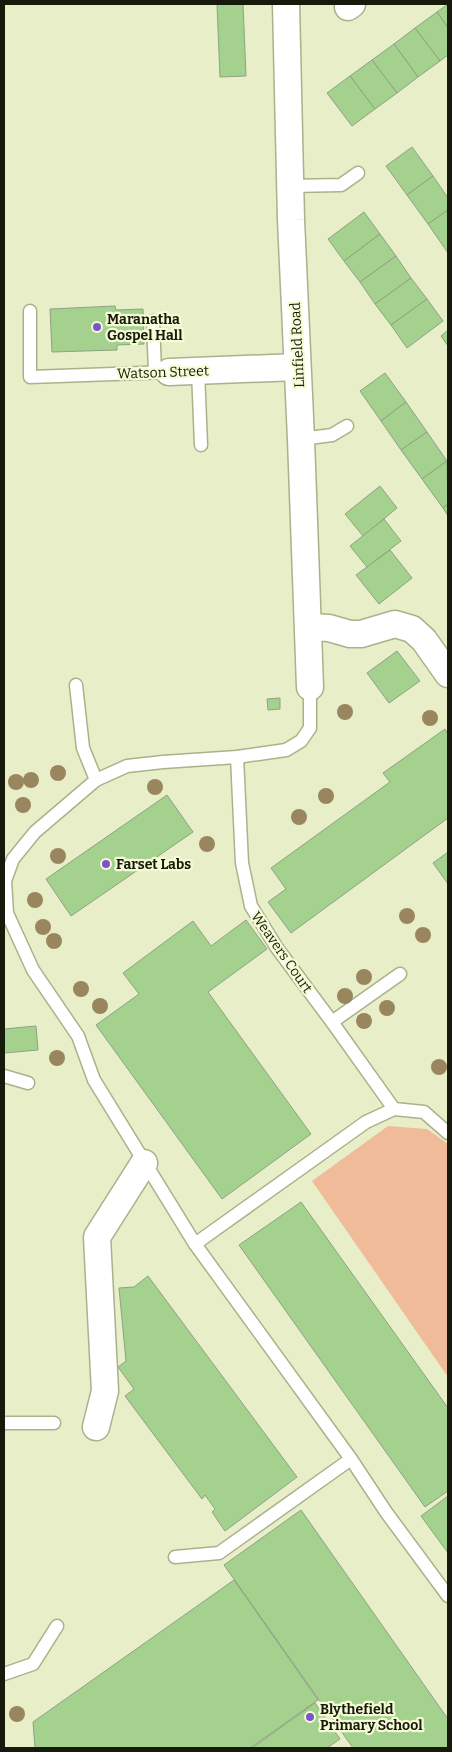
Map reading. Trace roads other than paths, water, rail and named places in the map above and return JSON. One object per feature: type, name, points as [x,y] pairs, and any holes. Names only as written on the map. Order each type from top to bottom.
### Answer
[{"type":"street","name":"Linfield Road","points":[[286,4],[290,186],[310,687]]},
{"type":"street","name":"Watson Street","points":[[162,372],[297,367]]},
{"type":"street","points":[[309,627],[329,628],[350,634],[362,634],[395,624],[412,629],[424,640],[448,674]]},
{"type":"street","points":[[96,1427],[105,1391],[97,1237],[144,1163]]},
{"type":"lane","points":[[290,186],[341,185],[358,173]]},
{"type":"lane","name":"Watson Street","points":[[30,310],[30,377],[162,372]]},
{"type":"lane","points":[[153,321],[162,372]]},
{"type":"lane","points":[[198,371],[201,446]]},
{"type":"lane","points":[[301,439],[332,435],[347,426]]},
{"type":"lane","points":[[76,685],[83,748],[96,780]]},
{"type":"lane","points":[[310,687],[310,728],[301,741],[286,750],[237,757],[127,766],[96,780],[35,832],[14,859],[4,881],[7,913],[33,970],[78,1036],[94,1080],[196,1244],[351,1459],[386,1512],[448,1596]]},
{"type":"lane","name":"Weavers Court","points":[[237,757],[242,863],[251,906],[277,948],[394,1109]]},
{"type":"lane","points":[[332,1022],[400,974]]},
{"type":"lane","points":[[4,1076],[28,1083]]},
{"type":"lane","points":[[196,1244],[366,1122],[394,1109],[424,1112],[448,1133]]},
{"type":"lane","points":[[4,1423],[54,1423]]},
{"type":"lane","points":[[175,1556],[218,1553],[351,1459]]},
{"type":"lane","points":[[4,1674],[33,1664],[57,1626]]},
{"type":"place","name":"Maranatha Gospel Hall","points":[[97,327]]},
{"type":"place","name":"Farset Labs","points":[[106,864]]},
{"type":"place","name":"Blythefield Primary School","points":[[310,1717]]}]
